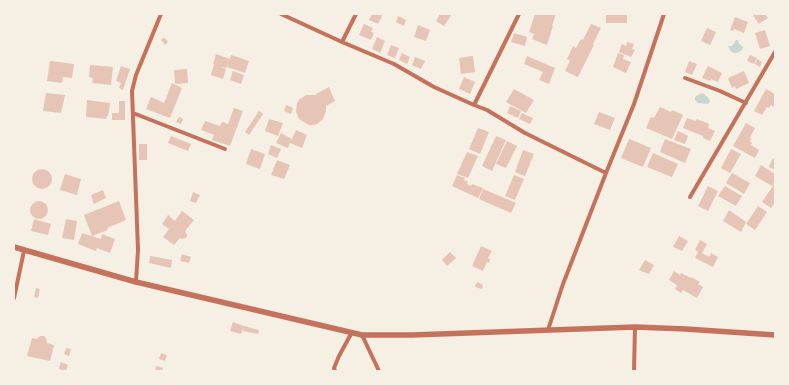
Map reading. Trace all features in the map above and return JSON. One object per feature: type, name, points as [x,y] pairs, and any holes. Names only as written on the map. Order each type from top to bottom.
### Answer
[{"type":"street","points":[[136,282],[138,250],[132,91],[133,83],[161,14]]},
{"type":"street","points":[[281,14],[394,64],[434,87],[488,110],[525,133],[606,173]]},
{"type":"street","points":[[342,42],[356,14]]},
{"type":"street","points":[[474,105],[519,14]]},
{"type":"street","points":[[548,330],[563,284],[634,104],[664,14]]},
{"type":"street","points":[[690,197],[775,52]]},
{"type":"street","points":[[685,78],[720,91],[746,103]]},
{"type":"street","points":[[133,113],[225,149]]},
{"type":"street","points":[[14,247],[136,282],[351,334],[420,335],[635,327],[775,335]]},
{"type":"street","points":[[14,298],[24,251]]},
{"type":"street","points":[[634,371],[635,327]]},
{"type":"street","points":[[335,371],[334,368],[339,356],[351,334]]},
{"type":"street","points":[[362,335],[379,371]]},
{"type":"shaded area","points":[[736,40],[738,40],[739,44],[743,47],[742,50],[735,53],[731,52],[728,46],[732,46]]},
{"type":"shaded area","points":[[702,93],[708,97],[710,101],[708,104],[698,103],[695,100],[695,97]]},
{"type":"building","points":[[372,14],[383,14],[378,24],[369,20]]},
{"type":"building","points":[[440,14],[452,14],[444,26],[436,21]]},
{"type":"building","points":[[535,14],[556,14],[547,45],[532,39],[534,34],[529,32]]},
{"type":"building","points":[[606,14],[627,14],[627,23],[606,23]]},
{"type":"building","points":[[752,14],[765,14],[768,18],[759,24]]},
{"type":"building","points":[[398,16],[406,20],[404,26],[396,22]]},
{"type":"building","points":[[735,17],[748,22],[744,33],[734,29],[733,31],[730,30]]},
{"type":"building","points":[[364,24],[373,28],[371,32],[374,33],[371,40],[359,35]]},
{"type":"building","points":[[591,24],[601,28],[578,77],[565,71],[570,61],[567,59],[573,46],[576,48],[581,39],[583,40]]},
{"type":"building","points":[[418,25],[430,30],[426,41],[414,37]]},
{"type":"building","points":[[707,28],[716,32],[710,45],[701,41]]},
{"type":"building","points":[[765,30],[770,46],[760,49],[755,33]]},
{"type":"building","points":[[514,33],[527,37],[525,46],[511,42]]},
{"type":"building","points":[[164,37],[168,42],[165,45],[161,40]]},
{"type":"building","points":[[377,37],[385,41],[380,53],[372,49]]},
{"type":"building","points":[[627,42],[634,44],[632,49],[635,50],[631,57],[619,52],[622,44],[626,46]]},
{"type":"building","points":[[391,45],[399,48],[395,58],[387,55]]},
{"type":"building","points":[[402,53],[410,57],[407,64],[399,60]]},
{"type":"building","points":[[618,53],[624,55],[623,59],[631,62],[626,73],[613,67]]},
{"type":"building","points":[[216,54],[230,59],[226,68],[220,67],[226,69],[223,79],[211,75]]},
{"type":"building","points":[[231,55],[249,61],[245,73],[227,67]]},
{"type":"building","points":[[750,55],[757,58],[754,64],[747,61]]},
{"type":"building","points":[[473,56],[475,72],[461,74],[459,58]]},
{"type":"building","points":[[527,56],[555,68],[549,84],[539,80],[543,72],[524,64]]},
{"type":"building","points":[[415,57],[425,61],[421,69],[412,65]]},
{"type":"building","points":[[757,59],[762,62],[760,67],[755,64]]},
{"type":"building","points":[[50,61],[74,64],[72,78],[63,77],[62,83],[47,81]]},
{"type":"building","points":[[689,61],[697,64],[692,75],[685,72]]},
{"type":"building","points":[[90,65],[113,67],[111,85],[92,83],[93,78],[89,77]]},
{"type":"building","points":[[121,66],[130,69],[123,90],[119,88],[121,83],[116,81]]},
{"type":"building","points":[[708,66],[722,73],[718,82],[711,79],[710,81],[702,78]]},
{"type":"building","points":[[187,69],[188,83],[175,84],[174,70]]},
{"type":"building","points":[[233,71],[244,75],[241,84],[230,80]]},
{"type":"building","points":[[744,71],[749,83],[736,89],[735,86],[732,88],[728,78]]},
{"type":"building","points":[[464,77],[475,82],[470,94],[459,89]]},
{"type":"building","points":[[172,83],[182,88],[170,118],[146,109],[151,97],[164,103]]},
{"type":"building","points":[[329,87],[335,101],[326,106],[323,119],[317,124],[309,125],[299,119],[296,111],[299,100],[306,95],[316,95]]},
{"type":"building","points":[[514,89],[534,100],[526,113],[506,102]]},
{"type":"building","points":[[766,89],[775,94],[775,106],[774,107],[771,105],[769,108],[767,107],[762,115],[754,111]]},
{"type":"building","points":[[46,93],[65,95],[61,113],[43,111]]},
{"type":"building","points":[[87,100],[110,103],[108,116],[106,119],[86,117]]},
{"type":"building","points":[[119,101],[125,101],[125,120],[112,120],[112,113],[119,113]]},
{"type":"building","points":[[286,105],[293,108],[291,114],[284,111]]},
{"type":"building","points":[[510,106],[521,111],[518,118],[507,113]]},
{"type":"building","points":[[660,107],[683,115],[672,139],[646,128],[651,117],[654,118]]},
{"type":"building","points":[[234,108],[243,111],[230,146],[212,140],[214,135],[201,130],[205,121],[220,126],[222,122],[228,124]]},
{"type":"building","points":[[259,111],[263,114],[249,135],[245,132]]},
{"type":"building","points":[[599,112],[615,118],[610,130],[594,124]]},
{"type":"building","points":[[522,113],[533,118],[530,124],[519,119]]},
{"type":"building","points":[[179,117],[183,119],[181,124],[176,122]]},
{"type":"building","points":[[687,118],[696,121],[697,119],[709,124],[708,128],[715,131],[710,141],[703,138],[703,136],[683,128]]},
{"type":"building","points":[[269,119],[283,123],[278,136],[265,131]]},
{"type":"building","points":[[746,123],[755,128],[750,141],[752,143],[751,145],[759,150],[755,158],[733,146]]},
{"type":"building","points":[[478,128],[489,132],[480,154],[469,149]]},
{"type":"building","points":[[296,130],[307,135],[302,148],[290,143],[288,148],[276,143],[281,133],[292,139]]},
{"type":"building","points":[[678,131],[688,136],[685,144],[674,140]]},
{"type":"building","points":[[171,136],[191,144],[188,151],[168,143]]},
{"type":"building","points":[[496,136],[506,140],[492,171],[482,166]]},
{"type":"building","points":[[629,139],[651,148],[643,167],[621,158]]},
{"type":"building","points":[[665,139],[691,149],[685,163],[660,152]]},
{"type":"building","points":[[507,141],[517,146],[506,168],[496,164]]},
{"type":"building","points":[[139,144],[147,144],[147,160],[139,160]]},
{"type":"building","points":[[271,145],[281,149],[277,158],[268,154]]},
{"type":"building","points":[[251,149],[265,154],[260,169],[246,164]]},
{"type":"building","points":[[731,149],[741,154],[730,173],[721,168]]},
{"type":"building","points":[[523,150],[534,154],[525,176],[515,172]]},
{"type":"building","points":[[467,152],[478,156],[468,178],[457,174]]},
{"type":"building","points":[[653,153],[678,164],[672,177],[647,167]]},
{"type":"building","points":[[773,158],[775,159],[775,170],[769,167]]},
{"type":"building","points":[[277,160],[290,165],[284,179],[271,175]]},
{"type":"building","points":[[761,165],[775,174],[775,181],[772,186],[755,176]]},
{"type":"building","points":[[42,169],[49,172],[52,179],[49,186],[42,189],[35,186],[32,179],[35,172]]},
{"type":"building","points":[[732,173],[750,183],[744,194],[726,183]]},
{"type":"building","points":[[65,174],[81,179],[77,195],[60,190]]},
{"type":"building","points":[[457,175],[465,178],[464,180],[468,182],[467,184],[471,186],[472,184],[483,188],[478,198],[452,186]]},
{"type":"building","points":[[514,175],[524,179],[515,200],[505,196]]},
{"type":"building","points":[[774,184],[775,203],[771,208],[762,202]]},
{"type":"building","points":[[708,186],[718,191],[708,211],[698,206]]},
{"type":"building","points":[[725,186],[742,196],[736,206],[718,196]]},
{"type":"building","points":[[483,189],[516,203],[511,213],[479,199]]},
{"type":"building","points":[[103,190],[106,198],[94,204],[91,195]]},
{"type":"building","points":[[193,192],[200,195],[196,203],[190,201]]},
{"type":"building","points":[[35,201],[43,201],[48,206],[46,217],[43,219],[35,219],[30,214],[30,206]]},
{"type":"building","points":[[119,201],[126,220],[107,228],[108,230],[92,236],[84,215]]},
{"type":"building","points":[[758,206],[767,212],[755,230],[746,224]]},
{"type":"building","points":[[729,210],[746,222],[741,232],[723,221]]},
{"type":"building","points":[[182,211],[194,220],[185,231],[187,235],[186,238],[180,238],[174,245],[163,237],[169,229],[162,224],[168,215],[175,221]]},
{"type":"building","points":[[34,219],[51,224],[48,235],[31,231]]},
{"type":"building","points":[[66,219],[77,221],[74,240],[62,238]]},
{"type":"building","points":[[82,233],[101,239],[102,234],[115,239],[110,253],[97,248],[96,251],[78,244]]},
{"type":"building","points":[[679,236],[688,241],[682,251],[673,247]]},
{"type":"building","points":[[700,240],[707,244],[702,253],[709,257],[711,253],[718,257],[713,267],[695,258],[698,251],[695,250]]},
{"type":"building","points":[[481,246],[492,251],[488,258],[490,259],[489,263],[487,262],[483,271],[472,266]]},
{"type":"building","points":[[450,252],[456,258],[447,266],[442,260]]},
{"type":"building","points":[[182,254],[191,257],[189,263],[180,261]]},
{"type":"building","points":[[150,256],[172,260],[171,268],[149,263]]},
{"type":"building","points":[[645,260],[654,265],[649,274],[639,270]]},
{"type":"building","points":[[674,271],[680,275],[681,273],[700,282],[698,284],[703,287],[697,298],[683,290],[681,293],[675,289],[677,285],[669,280]]},
{"type":"building","points":[[477,282],[483,285],[482,289],[475,287]]},
{"type":"building","points":[[36,288],[40,289],[38,298],[34,297]]},
{"type":"building","points":[[233,322],[244,326],[241,334],[230,331]]},
{"type":"building","points":[[244,326],[259,330],[258,334],[243,331]]},
{"type":"building","points":[[40,336],[44,336],[47,343],[54,345],[50,361],[27,356],[32,338],[37,339]]},
{"type":"building","points":[[66,348],[71,349],[69,356],[64,354]]},
{"type":"building","points":[[161,353],[167,355],[165,361],[159,359]]},
{"type":"building","points":[[61,362],[68,365],[66,371],[59,369]]},
{"type":"building","points":[[156,366],[163,368],[162,371],[155,371]]}]
